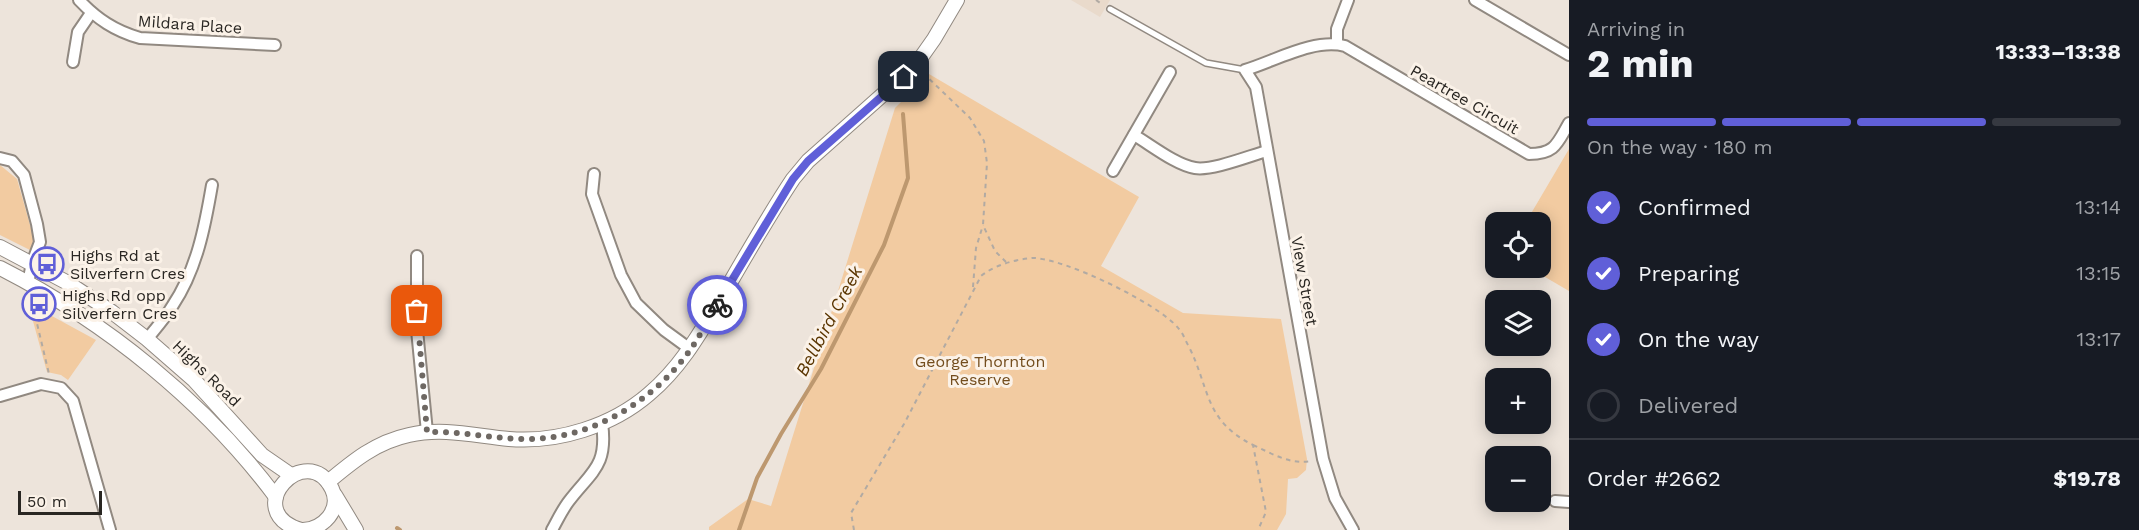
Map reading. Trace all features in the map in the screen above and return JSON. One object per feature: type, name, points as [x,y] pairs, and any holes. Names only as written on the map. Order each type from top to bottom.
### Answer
[{"type":"street","name":"Mildara Place","points":[[79,0],[105,24],[123,33],[141,38],[275,45]]},
{"type":"street","points":[[331,488],[377,445],[409,435],[427,432],[459,432],[511,439],[534,439],[576,433],[602,423],[647,396],[664,381],[690,350],[793,179],[808,161],[915,66],[957,0]]},
{"type":"street","points":[[1245,70],[1269,63],[1293,52],[1332,43],[1337,44],[1337,29],[1348,0]]},
{"type":"street","points":[[1475,0],[1569,55]]},
{"type":"street","points":[[73,62],[78,32],[91,13]]},
{"type":"street","name":"Peartree Circuit","points":[[1337,44],[1345,46],[1529,154],[1543,154],[1552,148],[1569,123]]},
{"type":"street","name":"View Street","points":[[1245,70],[1256,87],[1323,459],[1335,498],[1353,530]]},
{"type":"street","points":[[1113,171],[1170,72]]},
{"type":"street","points":[[1134,135],[1194,168],[1208,168],[1267,151]]},
{"type":"street","points":[[0,158],[12,162],[24,175],[39,235],[38,249],[32,263],[28,283]]},
{"type":"street","points":[[594,174],[592,194],[621,275],[636,303],[664,330],[690,350]]},
{"type":"street","points":[[147,339],[174,305],[192,270],[203,234],[212,184]]},
{"type":"street","name":"Highs Road","points":[[0,247],[88,296],[147,339],[194,380],[262,455],[291,475]]},
{"type":"street","points":[[417,256],[417,330],[427,432]]},
{"type":"street","name":"Highs Road","points":[[0,268],[49,294],[105,332],[151,368],[230,441],[276,497]]},
{"type":"street","points":[[0,396],[41,384],[61,388],[74,401],[110,530]]},
{"type":"street","points":[[552,530],[567,503],[596,470],[601,459],[604,440],[602,423]]},
{"type":"street","points":[[331,488],[334,503],[327,520],[320,526],[311,530],[281,526],[276,506],[279,489],[291,475],[311,472],[320,476],[331,488],[356,530]]},
{"type":"street","points":[[1555,501],[1569,502]]},
{"type":"lane","points":[[1110,9],[1206,63],[1245,70]]},
{"type":"path","points":[[915,66],[970,118],[984,141],[987,163],[983,225],[976,248],[973,288]]},
{"type":"path","points":[[983,225],[994,251],[1007,263]]},
{"type":"path","points":[[854,530],[851,513],[904,424],[973,288],[991,267],[1034,258],[1095,276],[1136,297],[1168,318],[1180,329],[1197,362],[1208,400],[1216,414],[1235,434],[1286,461],[1300,463],[1323,459]]},
{"type":"path","points":[[28,283],[52,386]]},
{"type":"path","points":[[1253,445],[1266,512],[1258,530]]},
{"type":"shaded area","points":[[1071,0],[1110,0],[1100,17]]},
{"type":"green space","name":"George Thornton Reserve","points":[[929,74],[1139,197],[1101,266],[1183,313],[1281,319],[1307,459],[1306,470],[1297,478],[1288,479],[1286,514],[1277,530],[709,530],[709,527],[748,499],[771,506],[895,108]]},
{"type":"green space","points":[[1569,149],[1569,291],[1547,278],[1551,278],[1551,212],[1532,212]]},
{"type":"green space","points":[[0,165],[17,179],[34,239],[30,250],[0,235]]},
{"type":"green space","points":[[28,303],[96,340],[68,380],[61,375],[47,372]]},
{"type":"waterway","name":"Bellbird Creek","points":[[739,530],[757,478],[821,369],[884,245],[908,178],[903,114]]},
{"type":"way so far","points":[[417,311],[427,432],[459,432],[511,439],[534,439],[576,433],[602,423],[647,396],[680,363],[717,305]]},
{"type":"place","name":"Highs Rd at Silverfern Cres","points":[[47,264]]},
{"type":"place","name":"Highs Rd opp Silverfern Cres","points":[[39,304]]},
{"type":"route","points":[[717,305],[793,179],[825,145],[904,77]]}]
